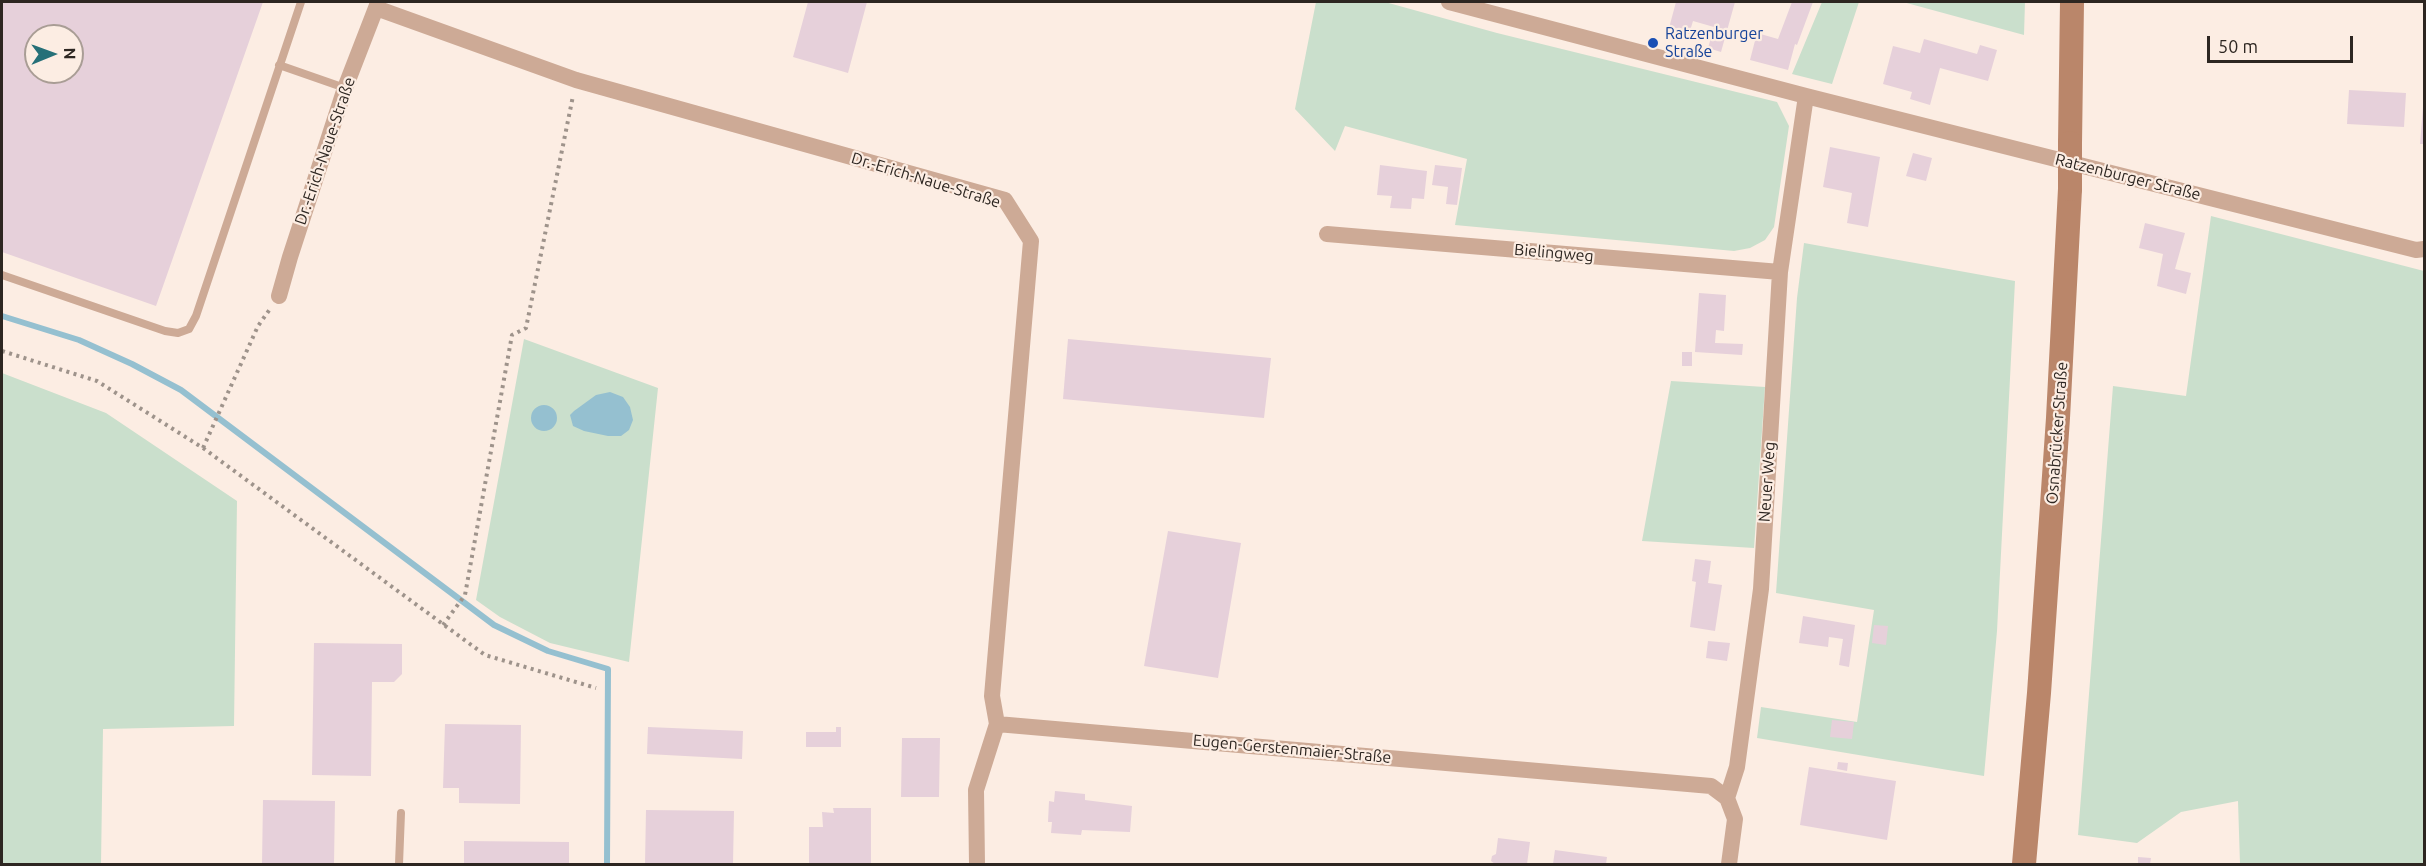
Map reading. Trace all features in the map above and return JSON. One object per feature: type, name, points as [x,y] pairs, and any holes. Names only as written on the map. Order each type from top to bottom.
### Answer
[{"type":"main road","name":"Osnabrücker Straße","points":[[2024,864],[2039,693],[2058,418],[2070,189],[2072,2]]},
{"type":"street","name":"Ratzenburger Straße","points":[[1449,2],[1806,96],[2416,250],[2424,249]]},
{"type":"street","name":"Dr.-Erich-Naue-Straße","points":[[279,296],[345,88],[377,5],[576,80],[1005,200],[1031,241],[992,696],[997,724]]},
{"type":"street","name":"Neuer Weg","points":[[1727,798],[1737,767],[1761,589],[1780,272],[1806,96]]},
{"type":"street","name":"Bielingweg","points":[[1327,234],[1780,272]]},
{"type":"street","name":"Eugen-Gerstenmaier-Straße","points":[[997,724],[1711,786],[1727,798]]},
{"type":"street","points":[[977,864],[976,790],[997,724]]},
{"type":"street","points":[[1727,798],[1735,819],[1729,864]]},
{"type":"lane","points":[[2,275],[165,331],[178,333],[189,329],[196,316],[301,2]]},
{"type":"lane","points":[[279,64],[345,88]]},
{"type":"lane","points":[[399,864],[400,813]]},
{"type":"path","points":[[443,625],[465,596],[512,335],[526,328],[576,80]]},
{"type":"path","points":[[203,448],[258,326],[279,296]]},
{"type":"path","points":[[2,351],[97,381],[203,448],[485,655],[596,688]]},
{"type":"green space","points":[[1316,2],[1385,2],[1497,33],[1777,102],[1789,126],[1774,227],[1765,240],[1750,248],[1734,251],[1455,225],[1467,159],[1345,126],[1335,151],[1295,109]]},
{"type":"green space","points":[[1822,2],[1859,2],[1832,84],[1792,74]]},
{"type":"green space","points":[[1903,2],[2025,2],[2024,35]]},
{"type":"green space","points":[[2211,216],[2424,271],[2424,864],[2240,864],[2238,801],[2181,812],[2137,843],[2078,835],[2113,386],[2186,396]]},
{"type":"green space","points":[[1804,243],[2015,281],[1997,631],[1984,776],[1757,738],[1761,707],[1857,722],[1874,610],[1776,593],[1797,298]]},
{"type":"green space","points":[[524,339],[658,388],[629,662],[550,643],[500,617],[476,600]]},
{"type":"green space","points":[[2,373],[106,413],[237,501],[234,726],[103,729],[101,864],[2,864]]},
{"type":"green space","points":[[1671,381],[1765,387],[1754,548],[1642,541]]},
{"type":"water","points":[[610,392],[623,397],[630,407],[633,420],[629,430],[621,436],[608,436],[573,426],[570,415],[574,411],[596,395]]},
{"type":"water","points":[[544,405],[553,409],[557,418],[553,427],[544,431],[535,427],[531,418],[535,409]]},
{"type":"building","points":[[2,2],[263,2],[156,306],[2,252]]},
{"type":"building","points":[[808,2],[867,2],[848,73],[793,57]]},
{"type":"building","points":[[1676,2],[1735,2],[1721,52],[1708,48],[1714,27],[1693,21],[1689,34],[1669,28]]},
{"type":"building","points":[[1792,2],[1813,2],[1797,45],[1795,44],[1788,70],[1750,60],[1757,33],[1778,39]]},
{"type":"building","points":[[1924,39],[1977,54],[1980,45],[1997,50],[1988,81],[1940,68],[1930,105],[1910,99],[1912,92],[1883,84],[1893,46],[1920,53]]},
{"type":"building","points":[[2349,90],[2406,93],[2404,127],[2347,124]]},
{"type":"building","points":[[2423,107],[2424,144],[2420,144]]},
{"type":"building","points":[[1830,147],[1880,157],[1868,227],[1847,223],[1852,193],[1823,187]]},
{"type":"building","points":[[1913,153],[1932,158],[1926,181],[1906,176]]},
{"type":"building","points":[[1380,165],[1427,171],[1424,199],[1412,198],[1411,209],[1390,208],[1392,196],[1377,195]]},
{"type":"building","points":[[1435,165],[1462,168],[1457,205],[1446,204],[1448,187],[1432,185]]},
{"type":"building","points":[[2145,223],[2185,233],[2175,269],[2191,273],[2186,294],[2157,286],[2163,254],[2139,248]]},
{"type":"building","points":[[1699,293],[1726,295],[1724,331],[1716,330],[1715,343],[1743,344],[1742,355],[1695,352]]},
{"type":"building","points":[[1068,339],[1271,358],[1264,418],[1063,399]]},
{"type":"building","points":[[1682,352],[1692,352],[1692,366],[1682,366]]},
{"type":"building","points":[[1168,531],[1241,543],[1218,678],[1144,666]]},
{"type":"building","points":[[1695,559],[1711,561],[1708,583],[1722,585],[1715,631],[1690,627],[1696,582],[1692,581]]},
{"type":"building","points":[[1803,616],[1855,625],[1849,667],[1839,665],[1843,639],[1829,637],[1828,647],[1799,643]]},
{"type":"building","points":[[1874,625],[1888,626],[1886,645],[1872,643]]},
{"type":"building","points":[[1708,641],[1730,643],[1727,661],[1706,658]]},
{"type":"building","points":[[314,643],[402,644],[402,674],[394,682],[372,682],[371,776],[312,775]]},
{"type":"building","points":[[1832,720],[1854,722],[1852,739],[1830,737]]},
{"type":"building","points":[[445,724],[521,725],[520,804],[459,803],[459,788],[443,788]]},
{"type":"building","points":[[648,727],[743,731],[742,759],[647,754]]},
{"type":"building","points":[[836,727],[841,727],[841,747],[806,747],[806,732],[836,732]]},
{"type":"building","points":[[902,738],[940,738],[939,797],[901,797]]},
{"type":"building","points":[[1838,762],[1848,763],[1847,771],[1837,769]]},
{"type":"building","points":[[1809,767],[1896,781],[1887,840],[1800,825]]},
{"type":"building","points":[[1055,791],[1085,794],[1085,800],[1132,806],[1130,832],[1082,830],[1081,835],[1051,833],[1052,822],[1048,822],[1049,801],[1054,802]]},
{"type":"building","points":[[263,800],[335,801],[334,864],[262,864]]},
{"type":"building","points":[[833,808],[871,808],[871,864],[809,864],[809,827],[823,827],[822,812],[834,813]]},
{"type":"building","points":[[646,810],[734,811],[733,864],[645,864]]},
{"type":"building","points":[[1498,838],[1530,842],[1527,864],[1495,864],[1491,861],[1492,856],[1496,854]]},
{"type":"building","points":[[464,841],[569,842],[569,864],[464,864]]},
{"type":"building","points":[[1555,850],[1607,857],[1606,864],[1553,864]]},
{"type":"building","points":[[2138,857],[2151,858],[2150,864],[2138,864]]},
{"type":"waterway","points":[[2,316],[79,340],[181,390],[494,625],[548,651],[608,669],[607,864]]},
{"type":"place","name":"Ratzenburger Straße","points":[[1653,43]]}]
